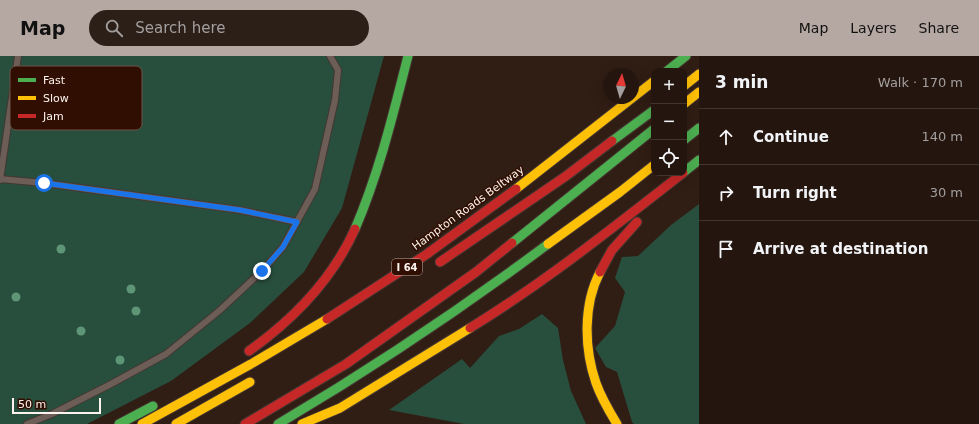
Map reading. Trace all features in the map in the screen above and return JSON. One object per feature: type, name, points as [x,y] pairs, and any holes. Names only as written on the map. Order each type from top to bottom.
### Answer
[{"type":"highway","points":[[240,357],[286,322],[317,289],[341,256],[360,218],[376,176],[408,56]]},
{"type":"highway","points":[[671,68],[686,56]]},
{"type":"highway","points":[[687,84],[699,74]]},
{"type":"highway","name":"Hampton Roads Beltway","points":[[142,424],[223,380],[310,329],[426,254],[489,210],[573,146],[651,83]]},
{"type":"highway","points":[[687,102],[699,92]]},
{"type":"highway","points":[[432,267],[566,176],[651,112]]},
{"type":"highway","points":[[687,138],[699,128]]},
{"type":"highway","points":[[245,424],[346,364],[476,272],[651,131]]},
{"type":"highway","points":[[687,170],[699,160]]},
{"type":"highway","points":[[278,424],[410,344],[464,307],[505,278],[651,167]]},
{"type":"highway","points":[[302,424],[340,408],[517,298],[602,237],[680,176]]},
{"type":"highway","points":[[617,424],[599,393],[593,375],[586,338],[588,311],[596,282],[610,254],[666,187]]},
{"type":"highway","points":[[176,424],[260,376]]},
{"type":"highway","points":[[119,424],[160,402]]},
{"type":"lane","points":[[17,66],[18,56]]},
{"type":"lane","points":[[27,424],[52,414],[166,354],[219,311],[262,271],[283,247],[315,190],[334,100],[338,70],[330,56]]},
{"type":"lane","points":[[10,111],[0,179],[52,184],[240,210],[297,222]]},
{"type":"green space","points":[[0,56],[384,56],[342,208],[304,272],[250,323],[171,381],[87,424],[0,424]]},
{"type":"green space","points":[[699,204],[699,424],[634,424],[632,422],[617,372],[606,367],[595,348],[615,326],[625,292],[615,278],[622,257],[638,256],[671,225]]},
{"type":"green space","points":[[542,314],[558,328],[563,360],[571,391],[586,424],[464,424],[389,410],[462,359],[470,368],[499,336],[519,329]]},
{"type":"traffic: fast","points":[[355,229],[364,208],[378,165],[408,56]]},
{"type":"traffic: fast","points":[[671,68],[686,56]]},
{"type":"traffic: fast","points":[[612,141],[651,112]]},
{"type":"traffic: fast","points":[[687,138],[699,128]]},
{"type":"traffic: fast","points":[[512,243],[651,131]]},
{"type":"traffic: fast","points":[[687,170],[699,160]]},
{"type":"traffic: fast","points":[[278,424],[415,338],[548,244]]},
{"type":"traffic: fast","points":[[119,424],[153,406]]},
{"type":"traffic: slow","points":[[687,84],[699,74]]},
{"type":"traffic: slow","points":[[516,189],[651,83]]},
{"type":"traffic: slow","points":[[687,102],[699,92]]},
{"type":"traffic: slow","points":[[548,244],[620,192],[651,167]]},
{"type":"traffic: slow","points":[[600,272],[594,285],[588,312],[587,327],[589,356],[600,393],[617,424]]},
{"type":"traffic: slow","points":[[142,424],[251,364],[327,319]]},
{"type":"traffic: slow","points":[[302,424],[340,408],[470,328]]},
{"type":"traffic: slow","points":[[176,424],[250,382]]},
{"type":"traffic: jam","points":[[440,262],[566,176],[612,141]]},
{"type":"traffic: jam","points":[[470,328],[552,273],[679,176]]},
{"type":"traffic: jam","points":[[327,319],[427,254],[516,189]]},
{"type":"traffic: jam","points":[[600,272],[612,250],[637,222]]},
{"type":"traffic: jam","points":[[249,351],[281,326],[310,297],[335,265],[346,248],[355,229]]},
{"type":"traffic: jam","points":[[245,424],[346,364],[476,272],[512,243]]},
{"type":"route","points":[[44,183],[240,210],[297,222],[283,247],[262,271]]}]
